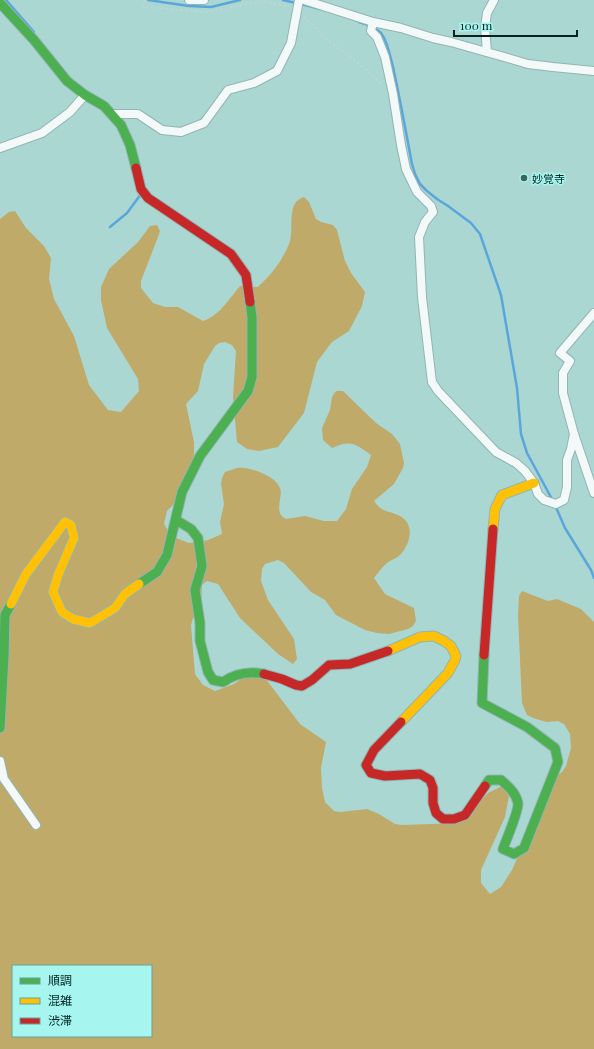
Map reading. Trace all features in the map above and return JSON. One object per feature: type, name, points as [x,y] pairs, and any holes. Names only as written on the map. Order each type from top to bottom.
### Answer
[{"type":"street","points":[[189,0],[204,0]]},
{"type":"street","points":[[111,114],[138,114],[162,130],[181,132],[204,124],[228,90],[254,83],[276,71],[291,43],[299,0]]},
{"type":"street","points":[[304,0],[372,26],[401,28],[528,64],[594,71]]},
{"type":"street","points":[[487,52],[485,27],[487,13],[494,0]]},
{"type":"street","points":[[0,3],[34,40],[67,81],[85,95],[104,106],[121,125],[130,145],[141,188],[148,198],[231,254],[246,275],[252,317],[252,377],[248,391],[200,456],[182,492],[167,555],[157,572],[125,594],[115,608],[90,623],[73,619],[62,612],[53,592],[58,575],[74,538],[70,525],[65,522],[26,574],[5,615],[0,728]]},
{"type":"street","points":[[372,26],[385,57],[406,169],[417,192],[431,206],[433,212],[424,222],[419,237],[422,297],[432,382],[438,392],[496,452],[516,463],[525,471],[534,483],[538,494],[544,500],[556,504],[564,500],[567,487],[567,460],[572,449],[574,434]]},
{"type":"street","points":[[0,148],[42,133],[70,112],[85,95]]},
{"type":"street","points":[[594,313],[560,353],[570,361],[563,373],[563,393],[574,434],[594,493]]},
{"type":"street","points":[[176,520],[191,529],[198,538],[202,566],[195,590],[200,624],[200,641],[208,672],[213,680],[222,682],[234,675],[254,672],[279,678],[291,684],[302,686],[315,678],[329,665],[350,664],[399,648],[420,637],[434,636],[451,646],[456,656],[448,673],[374,750],[366,765],[371,773],[385,776],[420,774],[430,780],[433,788],[433,803],[436,813],[443,819],[454,819],[465,815],[489,780],[501,780],[512,790],[518,804],[503,849],[514,854],[524,848],[558,762],[555,748],[527,727],[482,703],[483,671],[495,509],[502,496],[534,483]]},
{"type":"street","points":[[0,761],[4,779],[36,825]]},
{"type":"path","points":[[145,0],[143,8],[207,12],[263,1],[288,6],[294,10]]},
{"type":"path","points":[[301,14],[331,43],[351,57],[393,94]]},
{"type":"shaded area","points":[[304,197],[309,202],[316,219],[333,225],[337,230],[345,261],[351,273],[365,292],[362,306],[349,331],[332,342],[317,362],[304,413],[278,447],[259,451],[247,449],[237,442],[233,397],[236,351],[232,345],[225,342],[219,343],[215,346],[204,364],[198,391],[186,404],[194,442],[194,455],[187,486],[176,502],[167,511],[164,524],[171,536],[189,543],[208,540],[222,534],[220,522],[224,504],[221,484],[222,478],[225,472],[237,468],[255,470],[268,476],[277,484],[281,491],[279,509],[281,516],[286,519],[305,516],[324,521],[337,521],[346,509],[352,489],[367,467],[371,455],[356,445],[344,444],[332,448],[323,440],[322,428],[330,410],[332,397],[336,391],[343,391],[376,423],[392,434],[400,444],[404,463],[403,468],[394,484],[374,501],[380,508],[400,516],[405,520],[410,530],[410,535],[406,546],[399,556],[389,561],[374,578],[385,594],[414,608],[416,621],[413,626],[408,629],[389,634],[365,630],[336,615],[325,600],[311,592],[284,563],[278,560],[265,564],[262,569],[261,581],[268,600],[294,639],[297,659],[293,664],[278,654],[240,618],[218,584],[207,581],[202,585],[201,611],[199,616],[193,618],[191,625],[195,674],[203,685],[215,691],[234,684],[250,673],[262,674],[300,724],[326,742],[321,768],[322,788],[325,802],[334,811],[340,812],[367,809],[379,814],[395,824],[402,825],[460,823],[488,793],[502,786],[509,796],[505,817],[481,870],[481,883],[490,894],[501,887],[512,870],[552,780],[562,772],[566,766],[571,748],[570,734],[564,724],[558,721],[546,722],[527,715],[522,703],[518,616],[519,596],[522,591],[548,601],[557,599],[581,609],[594,622],[594,1049],[0,1049],[0,219],[9,212],[15,211],[26,228],[44,246],[51,258],[49,279],[54,299],[74,336],[89,385],[108,410],[121,412],[139,391],[138,379],[107,328],[101,300],[101,287],[109,269],[138,242],[150,226],[157,225],[160,231],[141,281],[141,288],[153,303],[165,307],[178,307],[203,321],[209,319],[219,311],[240,286],[258,287],[272,273],[280,262],[291,238],[292,210],[294,204]]},
{"type":"waterway","points":[[6,0],[34,32]]},
{"type":"waterway","points":[[148,0],[189,6],[211,7],[240,0]]},
{"type":"waterway","points":[[283,0],[320,9]]},
{"type":"waterway","points":[[359,22],[371,26],[379,31],[387,45],[396,79],[412,164],[420,184],[437,199],[471,223],[480,234],[501,295],[517,388],[521,434],[527,453],[553,501]]},
{"type":"waterway","points":[[110,227],[127,213],[141,194]]},
{"type":"waterway","points":[[555,505],[565,528],[591,570],[594,578]]},
{"type":"traffic: fast","points":[[0,3],[34,40],[67,81],[85,95],[104,106],[121,125],[130,145],[136,168]]},
{"type":"traffic: fast","points":[[139,584],[157,572],[167,555],[182,492],[200,456],[248,391],[252,377],[252,317],[250,302]]},
{"type":"traffic: fast","points":[[176,520],[191,529],[198,538],[202,566],[195,590],[200,623],[200,641],[208,672],[213,680],[223,682],[243,674],[264,674]]},
{"type":"traffic: fast","points":[[0,728],[5,615],[11,604]]},
{"type":"traffic: fast","points":[[484,655],[482,703],[527,727],[555,748],[558,762],[524,848],[514,854],[503,849],[518,807],[517,799],[511,790],[501,780],[489,780],[485,786]]},
{"type":"traffic: slow","points":[[493,529],[495,509],[502,495],[534,483]]},
{"type":"traffic: slow","points":[[11,604],[26,574],[65,522],[71,525],[74,538],[58,575],[53,592],[62,612],[73,619],[90,623],[115,608],[125,594],[139,584]]},
{"type":"traffic: slow","points":[[388,651],[420,637],[434,636],[451,646],[456,656],[448,673],[401,722]]},
{"type":"traffic: jam","points":[[136,168],[141,189],[148,198],[231,254],[246,275],[250,302]]},
{"type":"traffic: jam","points":[[484,655],[493,529]]},
{"type":"traffic: jam","points":[[264,674],[302,686],[312,680],[329,665],[350,664],[388,651]]},
{"type":"traffic: jam","points":[[401,722],[374,750],[366,765],[371,773],[385,776],[420,774],[430,780],[433,788],[433,803],[436,813],[443,819],[454,819],[465,815],[485,786]]},
{"type":"place","name":"妙覚寺","points":[[524,178]]}]
